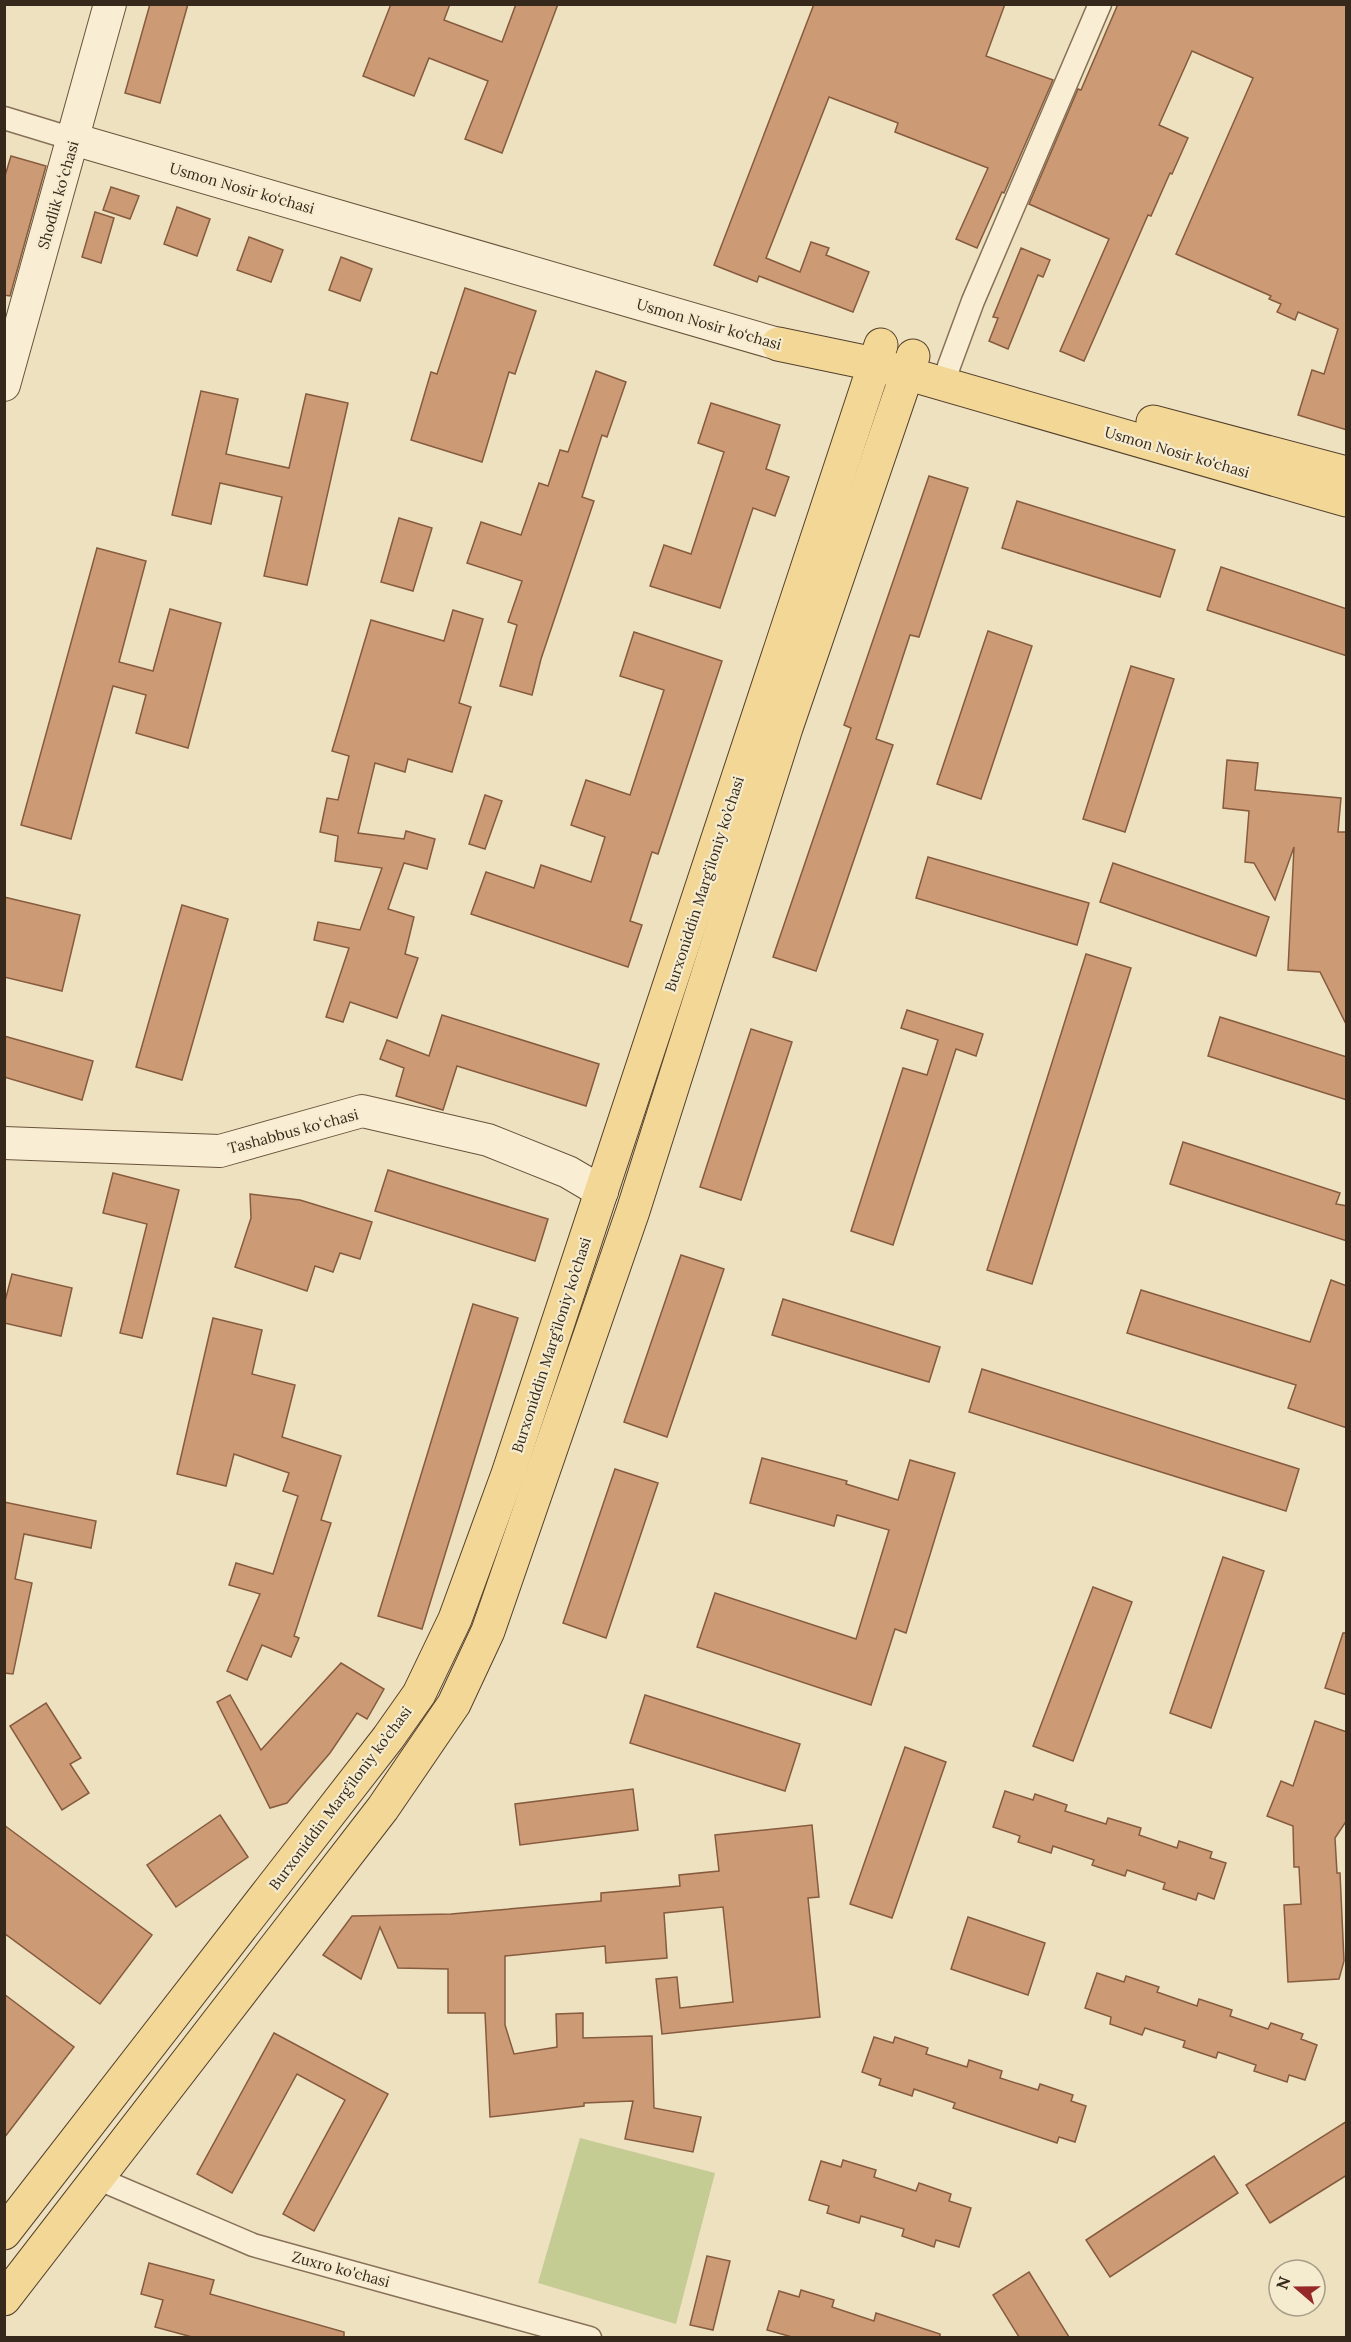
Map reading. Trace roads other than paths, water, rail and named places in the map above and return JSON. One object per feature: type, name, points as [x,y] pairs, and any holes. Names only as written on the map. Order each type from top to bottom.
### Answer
[{"type":"main road","name":"Shodlik koʻchasi","points":[[4,385],[110,4]]},
{"type":"main road","name":"Usmon Nosir ko‘chasi","points":[[73,139],[778,344],[878,355],[1347,500]]},
{"type":"main road","name":"Burxoniddin Marg’iloniy ko’chasi","points":[[4,2233],[354,1784],[418,1694],[455,1619],[492,1518],[602,1192],[878,355]]},
{"type":"main road","name":"Burxoniddin Marg’iloniy ko’chasi","points":[[4,2299],[99,2179],[383,1808],[454,1704],[488,1631],[633,1210],[786,728],[910,365]]},
{"type":"main road","name":"Usmon Nosir ko‘chasi","points":[[946,376],[1073,401],[1347,473]]},
{"type":"main road","name":"Tashabbus koʻchasi","points":[[4,1143],[220,1151],[362,1111],[488,1140],[568,1172],[602,1192]]},
{"type":"main road","points":[[602,1192],[633,1210]]},
{"type":"street","points":[[946,376],[973,301],[1100,4]]},
{"type":"street","points":[[4,118],[73,139]]},
{"type":"street","name":"Zuxro ko'chasi","points":[[99,2179],[253,2245],[590,2337]]}]
